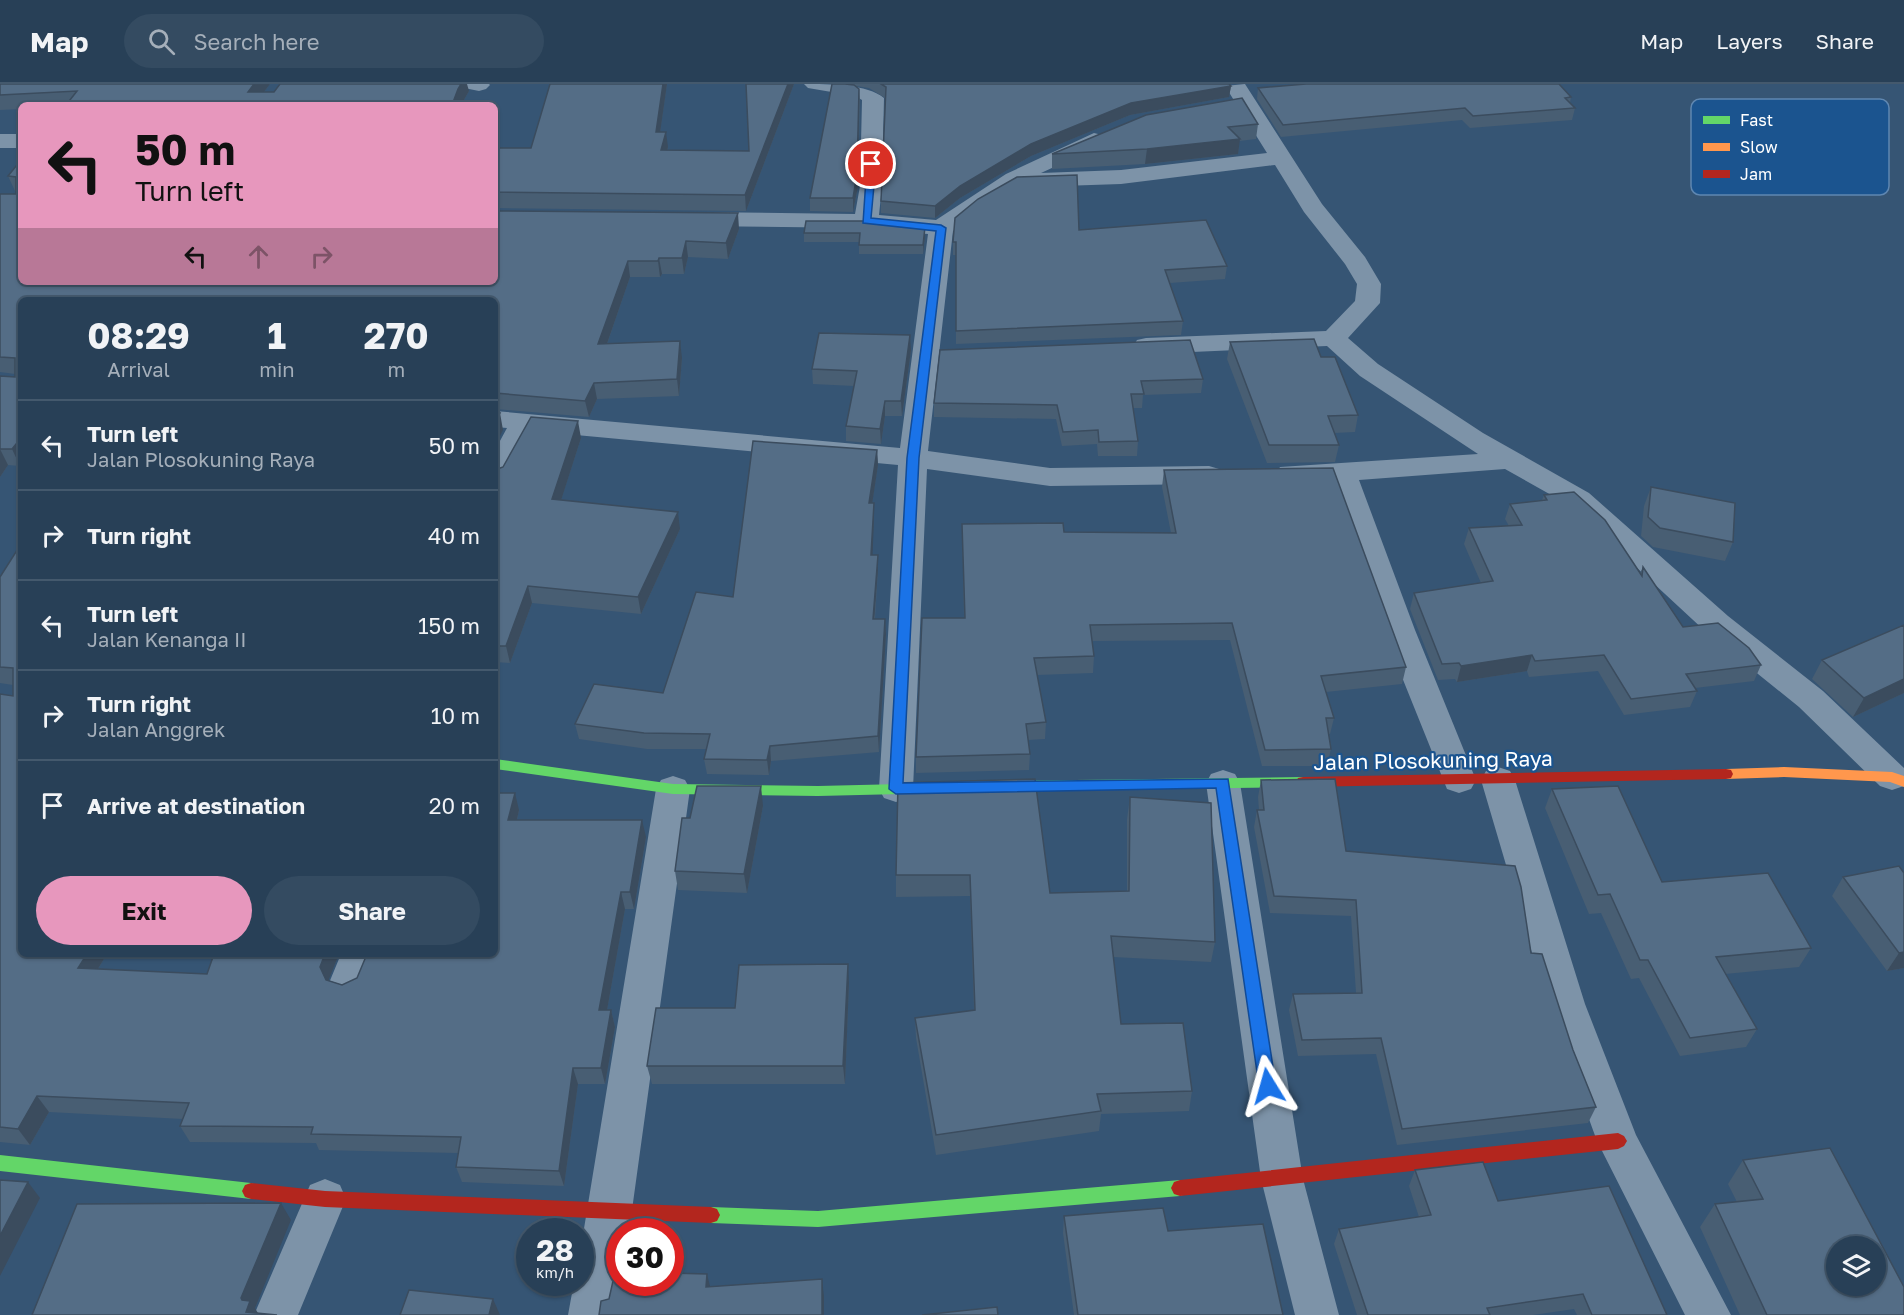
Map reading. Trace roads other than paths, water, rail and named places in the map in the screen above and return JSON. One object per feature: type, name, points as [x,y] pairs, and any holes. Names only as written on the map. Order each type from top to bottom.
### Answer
[{"type":"street","points":[[815,84],[861,90],[873,98],[871,186],[866,221]]},
{"type":"street","points":[[1118,347],[1333,338],[1367,303],[1369,284],[1281,158],[1242,94]]},
{"type":"street","points":[[676,219],[866,221],[941,228],[969,205],[1040,163],[1117,131]]},
{"type":"street","points":[[0,141],[18,141]]},
{"type":"street","points":[[1010,180],[1121,177],[1281,158]]},
{"type":"street","points":[[896,789],[913,458],[939,354],[941,228]]},
{"type":"street","points":[[1333,338],[1369,370],[1507,460],[1579,499],[1717,624],[1811,699],[1898,780]]},
{"type":"street","points":[[498,419],[913,458],[1050,477],[1342,472],[1507,460]]},
{"type":"street","points":[[498,471],[524,422]]},
{"type":"street","points":[[1342,472],[1399,630],[1459,780]]},
{"type":"street","points":[[498,764],[673,789],[955,787]]},
{"type":"street","name":"Jalan Plosokuning Raya","points":[[979,787],[1498,780],[1784,772],[1898,780]]},
{"type":"street","points":[[1498,780],[1566,1004],[1618,1141],[1709,1315]]},
{"type":"street","points":[[1222,783],[1282,1179],[1317,1315]]},
{"type":"street","points":[[590,1315],[611,1210],[673,789]]},
{"type":"street","points":[[0,1162],[325,1198],[818,1219],[1282,1179],[1618,1141]]},
{"type":"street","points":[[276,1315],[325,1198]]}]
